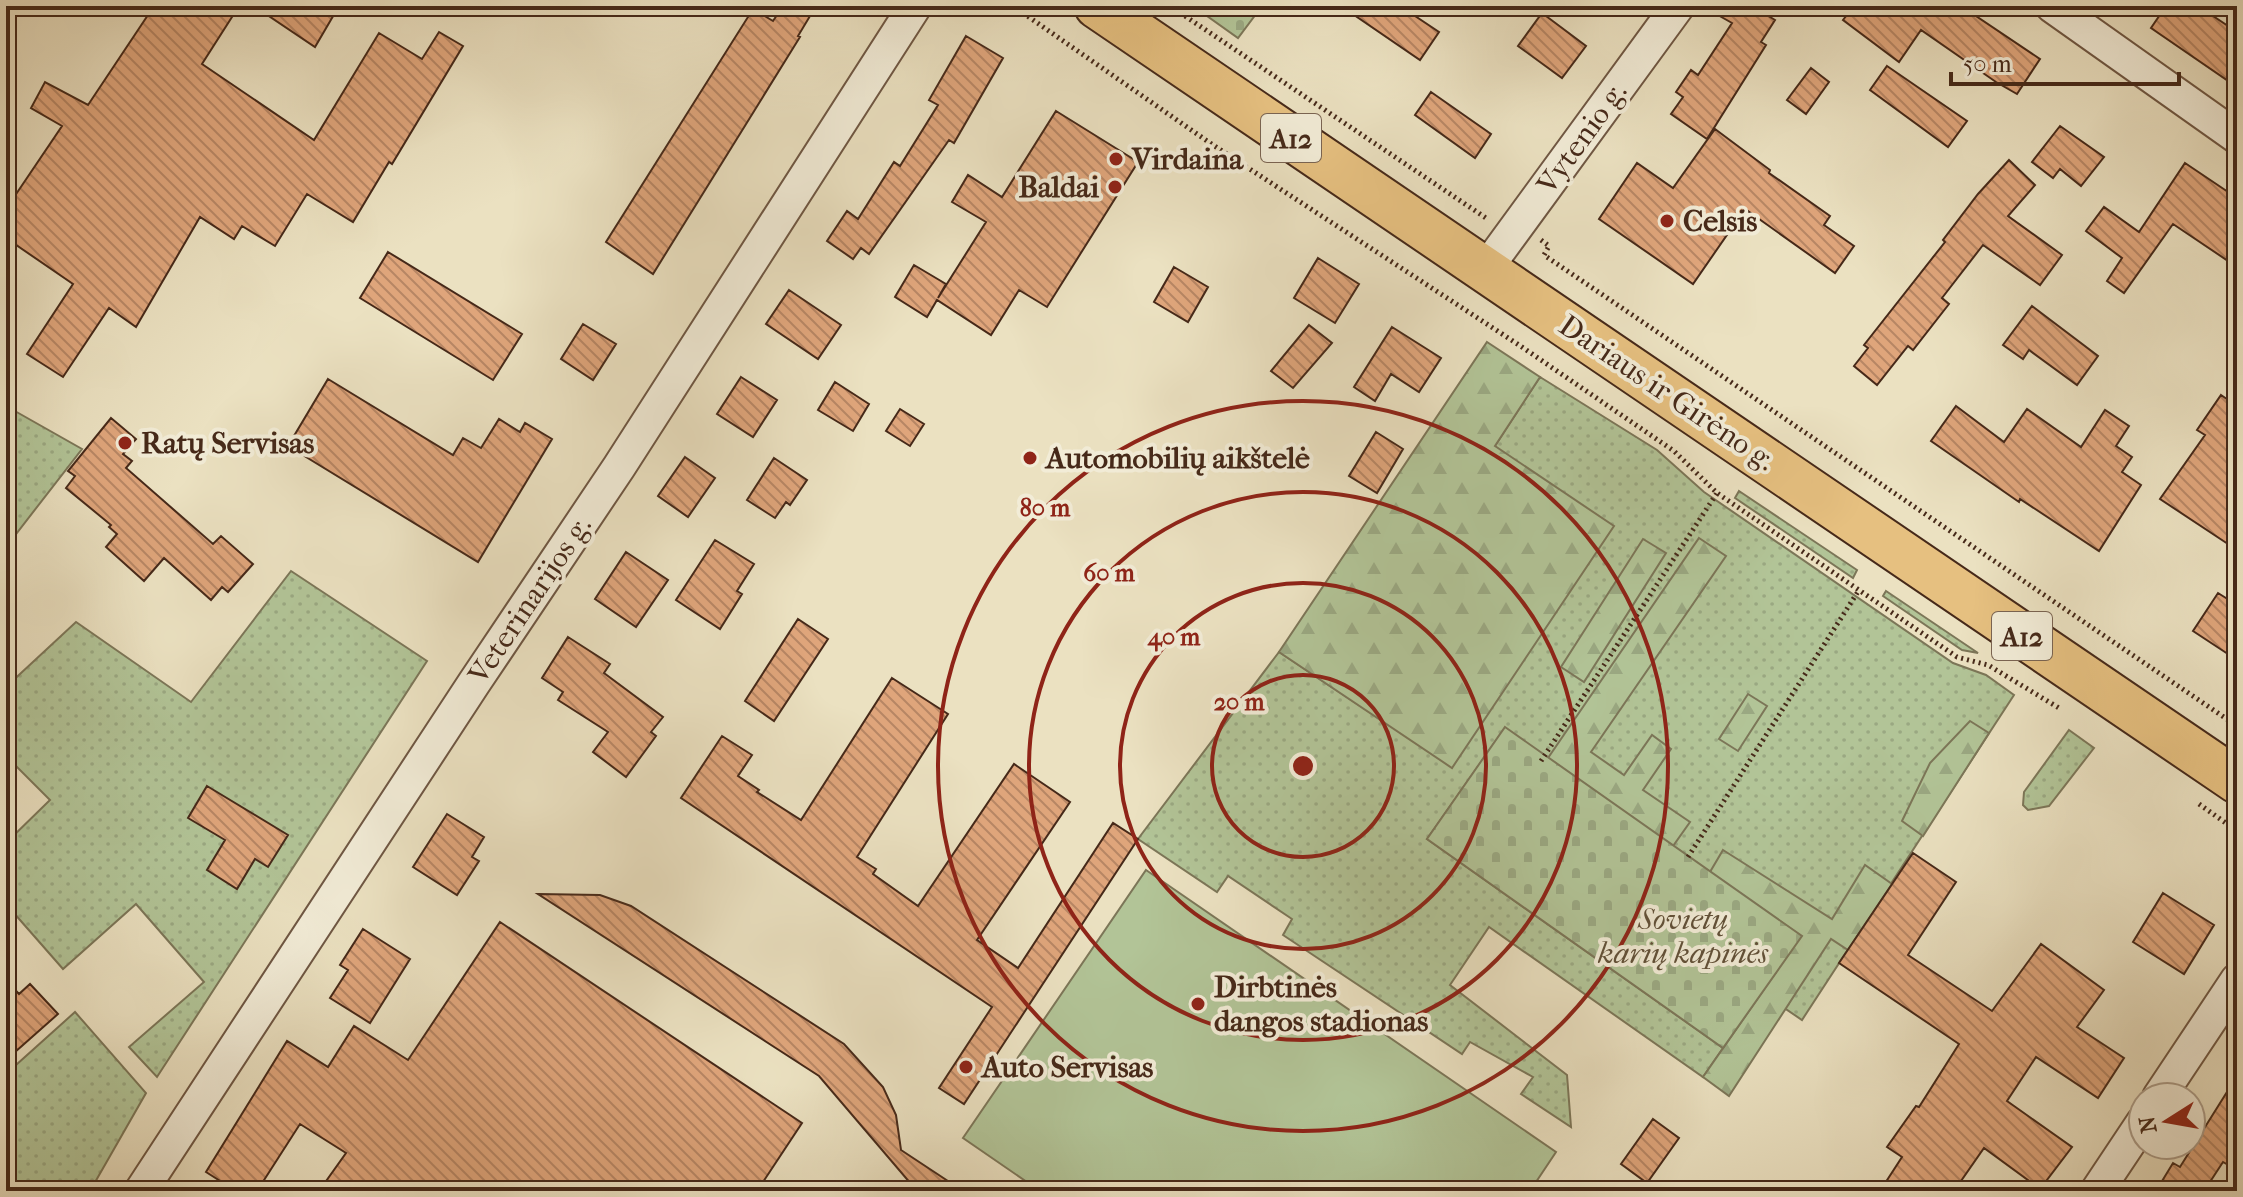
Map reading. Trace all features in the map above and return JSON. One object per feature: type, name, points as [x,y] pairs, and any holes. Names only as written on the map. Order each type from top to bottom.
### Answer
[{"type":"highway","name":"Dariaus ir Girėno g.","points":[[1097,6],[2237,781]]},
{"type":"street","name":"Veterinarijos g.","points":[[141,1191],[619,467],[915,6]]},
{"type":"street","name":"Vytenio g.","points":[[1485,270],[1678,6]]},
{"type":"street","points":[[2052,6],[2237,137]]},
{"type":"street","points":[[2170,1081],[2237,980]]},
{"type":"street","points":[[2097,1191],[2127,1146]]},
{"type":"path","points":[[1013,6],[1210,143],[1519,345],[1674,451],[1717,493],[1957,657],[1988,665],[2064,711]]},
{"type":"path","points":[[1170,6],[1492,222],[1499,212],[1518,224],[1549,246],[1544,255],[2237,726]]},
{"type":"path","points":[[1541,761],[1717,493]]},
{"type":"path","points":[[1688,857],[1859,590]]},
{"type":"path","points":[[2189,797],[2237,831]]},
{"type":"green space","points":[[1193,6],[1262,6],[1238,38]]},
{"type":"green space","points":[[1487,342],[1540,377],[1495,446],[1614,526],[1452,768],[1279,652]]},
{"type":"green space","points":[[1540,377],[1657,450],[1704,492],[1953,663],[1986,675],[2014,695],[1802,1020],[1762,993],[1801,936],[1505,728],[1427,839],[1723,1048],[1703,1077],[1489,927],[1450,985],[1567,1075],[1571,1127],[1521,1094],[1533,1077],[1470,1042],[1462,1054],[1283,935],[1292,919],[1228,876],[1217,892],[1138,839],[1279,652],[1452,767],[1495,446]]},
{"type":"green space","points":[[6,406],[82,449],[6,547]]},
{"type":"green space","points":[[1739,491],[1857,570],[1853,578],[1735,498]]},
{"type":"green space","points":[[1699,538],[1726,556],[1591,752],[1624,775],[1652,735],[1671,749],[1643,790],[1690,822],[1673,846],[1548,758]]},
{"type":"green space","points":[[1643,539],[1666,553],[1584,682],[1561,667]]},
{"type":"green space","points":[[291,571],[427,661],[157,1077],[129,1047],[204,982],[136,904],[63,969],[6,904],[6,843],[50,800],[6,756],[6,687],[76,622],[191,702]]},
{"type":"green space","points":[[1886,591],[1978,653],[1962,650],[1883,596]]},
{"type":"green space","points":[[1748,694],[1767,706],[1738,751],[1719,739]]},
{"type":"green space","points":[[1970,721],[1989,733],[1923,836],[1902,821],[1930,763]]},
{"type":"green space","name":"Sovietų karių kapinės","points":[[1505,727],[1802,936],[1723,1048],[1427,839]]},
{"type":"green space","points":[[2069,730],[2094,748],[2049,806],[2028,810],[2023,805],[2024,792]]},
{"type":"green space","points":[[1723,850],[1832,919],[1865,865],[1892,884],[1848,950],[1831,939],[1729,1096],[1703,1077],[1801,936],[1710,872]]},
{"type":"green space","name":"Dirbtinės dangos stadionas","points":[[1146,870],[1556,1152],[1530,1191],[1040,1191],[963,1138]]},
{"type":"green space","points":[[75,1012],[146,1093],[90,1191],[6,1191],[6,1074]]},
{"type":"building","points":[[154,6],[239,6],[202,64],[314,140],[379,33],[422,59],[439,32],[463,46],[353,222],[307,194],[275,246],[242,226],[234,239],[200,217],[136,327],[109,308],[63,377],[27,354],[73,284],[6,238],[6,209],[62,126],[31,108],[45,82],[88,105]]},
{"type":"building","points":[[254,6],[339,6],[315,47]]},
{"type":"building","points":[[783,6],[816,6],[800,37],[653,274],[606,242],[753,9],[773,21]]},
{"type":"building","points":[[1341,6],[1400,6],[1439,32],[1420,60]]},
{"type":"building","points":[[1702,6],[1752,6],[1775,20],[1761,42],[1766,45],[1707,139],[1671,114],[1683,97],[1676,92],[1691,70],[1698,75],[1732,23]]},
{"type":"building","points":[[1854,6],[1961,6],[2040,59],[2017,94],[1921,30],[1899,62],[1843,20]]},
{"type":"building","points":[[2166,6],[2198,6],[2237,32],[2237,87],[2151,28]]},
{"type":"building","points":[[1542,13],[1586,46],[1562,78],[1518,46]]},
{"type":"building","points":[[966,36],[1003,58],[954,143],[949,140],[869,254],[861,248],[853,259],[827,241],[847,211],[858,219],[894,162],[900,166],[938,105],[929,100]]},
{"type":"building","points":[[1887,66],[1967,121],[1948,147],[1870,90]]},
{"type":"building","points":[[1811,68],[1829,82],[1806,114],[1787,100]]},
{"type":"building","points":[[1431,92],[1491,134],[1475,158],[1415,115]]},
{"type":"building","points":[[1056,111],[1138,162],[1047,307],[1019,290],[991,335],[937,300],[927,317],[895,297],[914,265],[946,284],[938,298],[986,222],[952,202],[968,175],[1002,197]]},
{"type":"building","points":[[2060,126],[2104,157],[2081,186],[2060,169],[2053,178],[2032,162]]},
{"type":"building","points":[[1715,129],[1770,170],[1769,173],[1830,216],[1824,225],[1854,246],[1835,273],[1745,209],[1693,284],[1599,219],[1637,163],[1673,188]]},
{"type":"building","points":[[2009,160],[2035,185],[2008,216],[2062,255],[2040,285],[1983,245],[1942,298],[1949,304],[1913,350],[1908,346],[1877,385],[1854,366],[1868,348],[1864,345],[1945,242],[1943,240],[1978,194]]},
{"type":"building","points":[[2185,163],[2237,198],[2237,267],[2173,224],[2124,293],[2107,281],[2122,258],[2086,231],[2104,207],[2139,232]]},
{"type":"building","points":[[388,252],[522,334],[493,380],[360,298]]},
{"type":"building","points":[[1318,258],[1359,284],[1335,323],[1294,298]]},
{"type":"building","points":[[1174,267],[1208,287],[1188,322],[1154,302]]},
{"type":"building","points":[[789,290],[841,325],[818,359],[766,324]]},
{"type":"building","points":[[2032,306],[2098,356],[2077,385],[2029,350],[2023,359],[2003,345]]},
{"type":"building","points":[[583,324],[616,344],[593,380],[561,359]]},
{"type":"building","points":[[1309,325],[1332,343],[1293,388],[1271,371]]},
{"type":"building","points":[[1392,327],[1441,358],[1419,392],[1391,374],[1375,401],[1354,387]]},
{"type":"building","points":[[741,377],[777,400],[753,437],[717,414]]},
{"type":"building","points":[[328,379],[453,455],[463,438],[481,448],[499,419],[520,432],[525,423],[552,439],[478,562],[288,446]]},
{"type":"building","points":[[835,382],[869,404],[853,431],[818,410]]},
{"type":"building","points":[[2221,395],[2237,406],[2237,550],[2160,499],[2205,435],[2197,430]]},
{"type":"building","points":[[1956,406],[2004,442],[2027,409],[2081,447],[2105,410],[2129,426],[2116,446],[2132,457],[2122,472],[2141,485],[2099,551],[2020,499],[2019,502],[1931,441]]},
{"type":"building","points":[[900,409],[924,424],[910,446],[886,431]]},
{"type":"building","points":[[111,418],[136,439],[123,454],[132,461],[126,468],[213,544],[221,536],[253,564],[228,592],[222,587],[211,600],[164,558],[144,581],[106,547],[117,534],[109,527],[111,525],[66,488],[75,476],[68,471]]},
{"type":"building","points":[[1376,432],[1403,449],[1377,493],[1349,476]]},
{"type":"building","points":[[685,457],[715,478],[688,517],[658,496]]},
{"type":"building","points":[[774,458],[807,480],[790,505],[786,502],[775,518],[747,500]]},
{"type":"building","points":[[715,540],[754,564],[737,591],[742,594],[720,629],[676,600]]},
{"type":"building","points":[[626,552],[668,580],[636,627],[595,599]]},
{"type":"building","points":[[2218,593],[2237,605],[2237,660],[2193,631]]},
{"type":"building","points":[[798,619],[828,639],[774,721],[745,701]]},
{"type":"building","points":[[568,637],[610,664],[604,673],[663,717],[651,732],[656,736],[626,777],[593,752],[608,732],[558,700],[563,692],[542,678]]},
{"type":"building","points":[[892,678],[948,714],[857,857],[876,869],[873,874],[918,906],[1014,764],[1070,802],[977,940],[1018,968],[1113,823],[1138,839],[964,1104],[939,1088],[992,1007],[681,798],[722,736],[752,755],[738,776],[801,820]]},
{"type":"building","points":[[207,786],[288,835],[268,867],[255,859],[237,889],[207,870],[225,840],[188,818]]},
{"type":"building","points":[[447,814],[484,837],[472,857],[479,861],[457,895],[413,867]]},
{"type":"building","points":[[1913,853],[1956,882],[1908,955],[1992,1011],[2041,944],[2104,990],[2077,1027],[2124,1058],[2098,1098],[2036,1057],[2007,1101],[2072,1147],[2040,1189],[1984,1148],[1954,1191],[1880,1191],[1902,1157],[1887,1147],[1916,1106],[1919,1107],[1959,1044],[1839,963]]},
{"type":"building","points":[[2163,893],[2214,925],[2184,974],[2133,942]]},
{"type":"building","points":[[538,894],[600,895],[631,906],[844,1044],[883,1087],[896,1115],[901,1150],[963,1191],[917,1191],[819,1076]]},
{"type":"building","points":[[500,922],[802,1123],[757,1191],[319,1191],[346,1153],[300,1124],[257,1191],[236,1191],[206,1172],[287,1041],[328,1067],[354,1026],[408,1060]]},
{"type":"building","points":[[363,929],[410,959],[370,1023],[330,998],[348,970],[340,965]]},
{"type":"building","points":[[6,980],[19,994],[30,984],[58,1014],[6,1060]]},
{"type":"building","points":[[2237,1076],[2237,1170],[2223,1162],[2208,1185],[2218,1191],[2156,1191],[2173,1163],[2180,1167],[2184,1161],[2207,1161],[2207,1124]]},
{"type":"building","points":[[1653,1119],[1679,1138],[1647,1183],[1621,1164]]},
{"type":"place","name":"Virdaina","points":[[1116,159]]},
{"type":"place","name":"Baldai","points":[[1115,187]]},
{"type":"place","name":"Celsis","points":[[1667,221]]},
{"type":"place","name":"Ratų Servisas","points":[[125,443]]},
{"type":"place","name":"Automobilių aikštelė","points":[[1030,458]]},
{"type":"place","name":"Dirbtinės dangos stadionas","points":[[1198,1004]]},
{"type":"place","name":"Auto Servisas","points":[[966,1067]]}]
